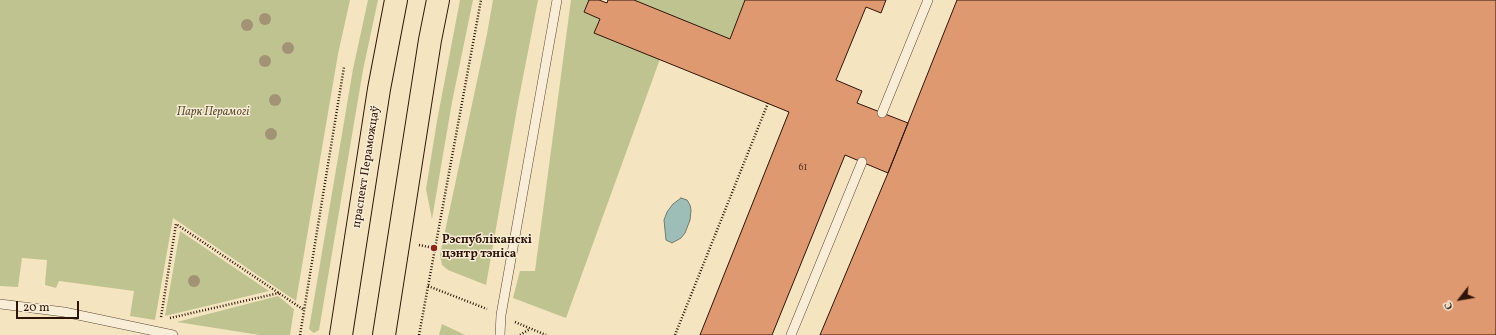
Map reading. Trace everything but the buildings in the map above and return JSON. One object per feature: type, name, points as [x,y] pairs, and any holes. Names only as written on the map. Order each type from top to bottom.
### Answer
[{"type":"main road","name":"праспект Пераможцаў","points":[[341,335],[379,89],[396,0]]},
{"type":"main road","points":[[384,335],[427,55],[438,0]]},
{"type":"lane","points":[[500,335],[501,315],[557,0]]},
{"type":"lane","points":[[882,113],[928,0]]},
{"type":"lane","points":[[791,335],[862,162]]},
{"type":"lane","points":[[0,304],[64,312],[173,335]]},
{"type":"path","points":[[419,335],[480,0]]},
{"type":"path","points":[[300,335],[344,67]]},
{"type":"path","points":[[675,335],[768,103]]},
{"type":"path","points":[[279,293],[160,320],[176,224],[202,241],[279,293],[304,310]]},
{"type":"path","points":[[428,286],[501,315],[546,335]]},
{"type":"path","points":[[520,335],[530,328]]},
{"type":"green space","name":"Парк Перамогі","points":[[0,0],[350,0],[338,54],[296,301],[173,218],[155,320],[130,316],[134,291],[59,281],[56,288],[45,285],[47,260],[22,258],[18,287],[0,286]]},
{"type":"green space","points":[[368,0],[378,0],[363,70],[319,330],[314,333],[309,329],[353,69]]},
{"type":"green space","points":[[460,0],[473,0],[452,102],[432,219],[426,189],[437,121]]},
{"type":"green space","points":[[493,0],[538,0],[486,285],[448,270],[442,265],[440,255]]},
{"type":"green space","points":[[571,0],[589,0],[584,12],[600,19],[594,33],[660,59],[566,318],[513,298],[520,271],[535,271]]},
{"type":"green space","points":[[634,0],[745,0],[730,39]]},
{"type":"green space","points":[[180,231],[269,291],[165,316]]},
{"type":"green space","points":[[278,296],[294,309],[290,335],[260,335],[177,322]]},
{"type":"green space","points":[[442,324],[465,335],[439,335]]},
{"type":"water","points":[[681,198],[687,200],[690,205],[690,220],[685,233],[681,238],[672,243],[666,240],[664,220],[667,212],[673,204]]},
{"type":"place","name":"Рэспубліканскі цэнтр тэніса","points":[[434,248]]}]
